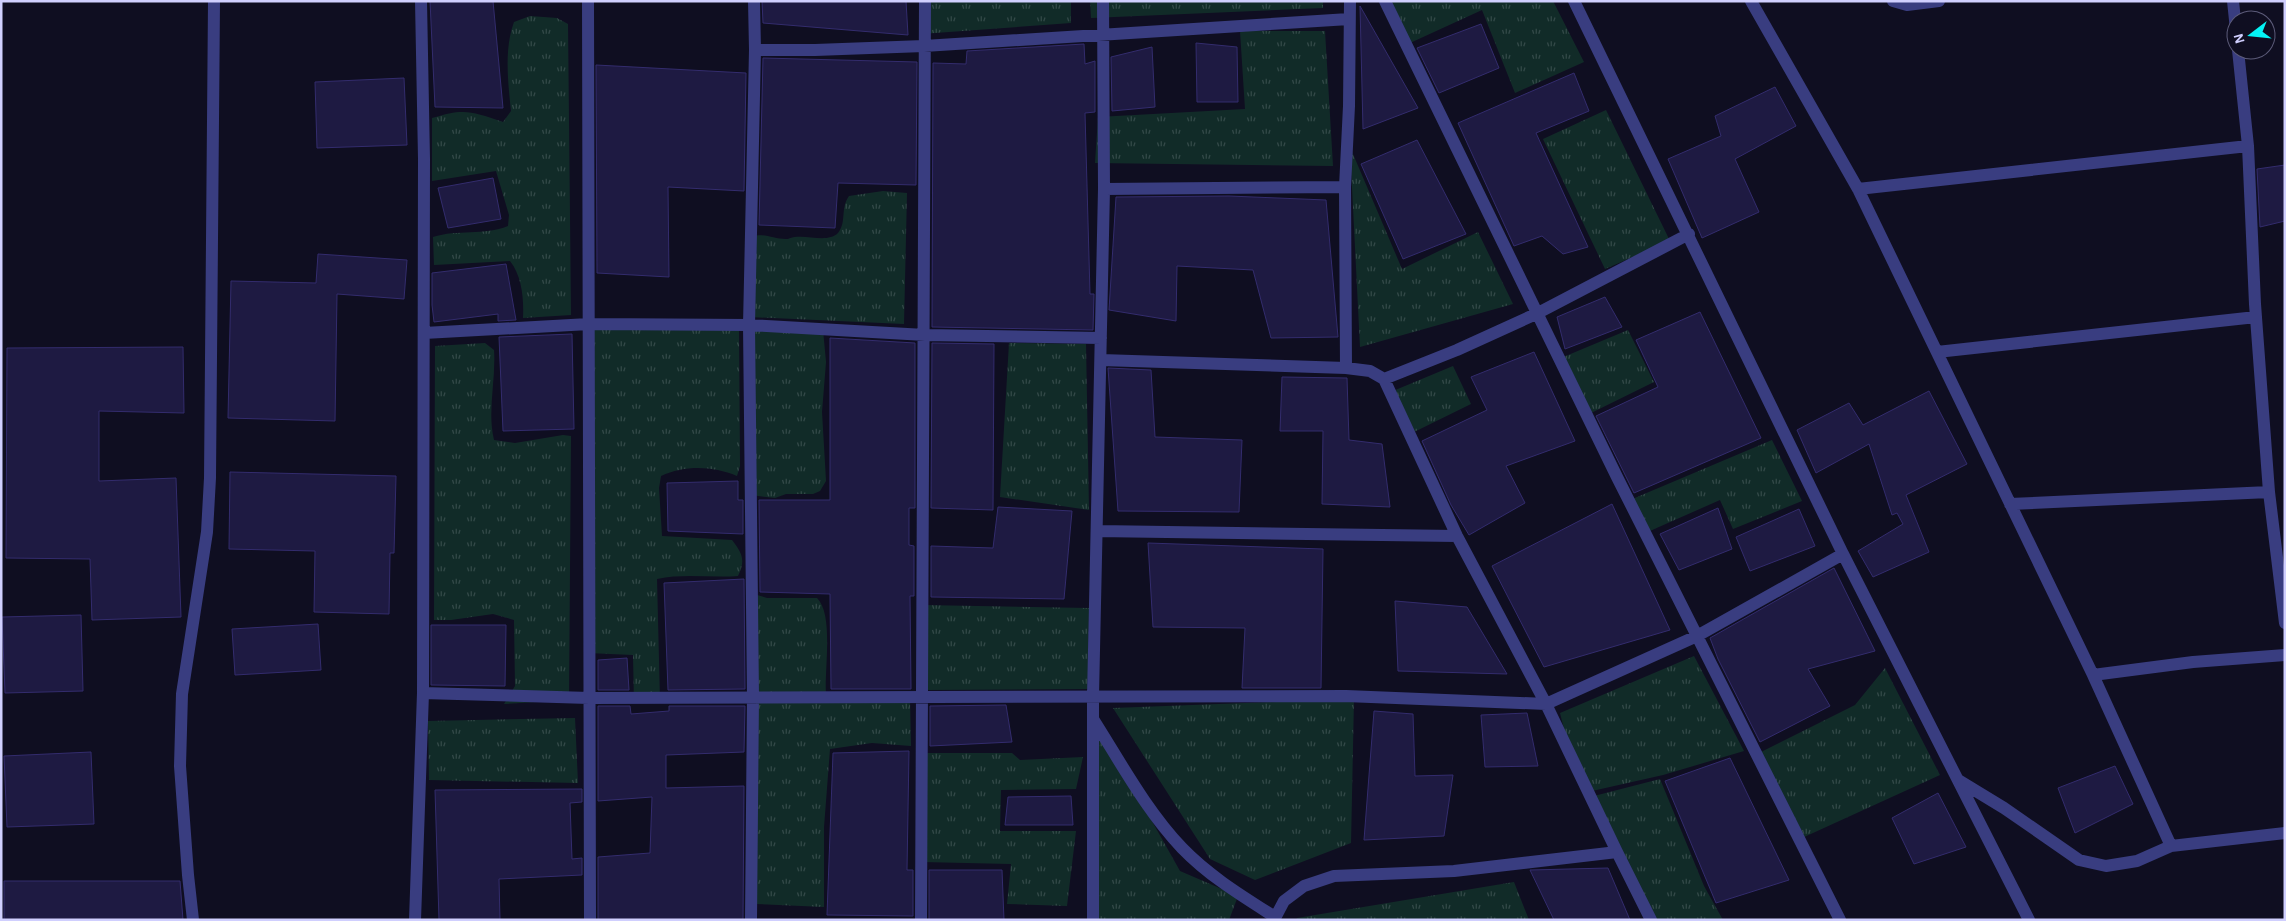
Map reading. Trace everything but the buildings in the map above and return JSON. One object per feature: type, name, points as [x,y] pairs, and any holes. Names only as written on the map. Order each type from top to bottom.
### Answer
[{"type":"street","points":[[193,920],[180,766],[182,694],[205,551],[210,478],[214,1]]},
{"type":"street","points":[[415,920],[422,693],[424,159],[421,1]]},
{"type":"street","points":[[588,1],[590,920]]},
{"type":"street","points":[[751,920],[753,697],[749,325],[755,50],[754,1]]},
{"type":"street","points":[[921,920],[925,1]]},
{"type":"street","points":[[1093,920],[1092,719],[1104,189],[1103,1]]},
{"type":"street","points":[[1346,368],[1344,187],[1349,106],[1350,1]]},
{"type":"street","points":[[1386,1],[1536,314],[1840,920]]},
{"type":"street","points":[[1574,1],[1843,554],[2028,920]]},
{"type":"street","points":[[1751,1],[1858,189],[2093,675],[2171,846]]},
{"type":"street","points":[[1893,1],[1907,5],[1939,1]]},
{"type":"street","points":[[755,50],[924,46],[1349,19]]},
{"type":"street","points":[[2239,60],[2248,146],[2256,317],[2269,492],[2285,623]]},
{"type":"street","points":[[1858,189],[2248,146]]},
{"type":"street","points":[[1104,189],[1344,187]]},
{"type":"street","points":[[1384,379],[1457,350],[1536,314],[1689,234]]},
{"type":"street","points":[[1937,352],[2256,317]]},
{"type":"street","points":[[424,333],[589,324],[749,325],[924,335],[1101,338]]},
{"type":"street","points":[[1101,360],[1346,368],[1370,371],[1384,379],[1457,536],[1546,704],[1652,920]]},
{"type":"street","points":[[2010,504],[2269,492]]},
{"type":"street","points":[[1096,531],[1457,536]]},
{"type":"street","points":[[422,693],[589,698],[1346,696],[1546,704],[1697,636],[1843,554]]},
{"type":"street","points":[[2093,675],[2193,662],[2285,655]]},
{"type":"street","points":[[1092,719],[1154,815],[1182,848],[1219,880],[1274,918],[1284,901],[1304,886],[1334,876],[1454,871],[1617,852]]},
{"type":"street","points":[[1958,780],[2004,808],[2079,860],[2106,866],[2137,861],[2171,846],[2285,833]]},
{"type":"green space","points":[[922,1],[1071,1],[1071,23],[921,34]]},
{"type":"green space","points":[[1090,1],[1323,1],[1323,8],[1091,18]]},
{"type":"green space","points":[[1389,1],[1553,1],[1584,62],[1515,93],[1482,10],[1410,43]]},
{"type":"green space","points":[[530,16],[557,18],[568,24],[571,315],[523,318],[520,281],[510,261],[434,265],[433,237],[452,233],[499,229],[508,226],[509,215],[496,171],[432,181],[432,118],[452,113],[468,112],[503,122],[511,111],[508,54],[511,32],[514,22]]},
{"type":"green space","points":[[1240,31],[1325,31],[1333,166],[1095,163],[1098,117],[1245,109]]},
{"type":"green space","points":[[1606,110],[1670,241],[1605,269],[1543,139]]},
{"type":"green space","points":[[1350,147],[1402,269],[1478,232],[1513,304],[1360,347]]},
{"type":"green space","points":[[883,191],[907,193],[904,324],[750,317],[753,236],[762,235],[783,239],[793,237],[829,238],[841,229],[846,201],[849,196]]},
{"type":"green space","points":[[739,326],[740,466],[737,476],[709,469],[680,470],[661,476],[659,488],[662,536],[732,540],[742,557],[742,565],[738,576],[677,576],[657,579],[660,701],[634,703],[633,655],[588,653],[584,328]]},
{"type":"green space","points":[[749,328],[823,330],[826,362],[822,412],[826,481],[820,491],[813,494],[786,494],[775,498],[751,495]]},
{"type":"green space","points":[[1628,330],[1654,382],[1587,415],[1561,358]]},
{"type":"green space","points":[[485,343],[494,350],[491,418],[494,440],[515,443],[563,435],[571,436],[569,700],[504,704],[515,686],[514,620],[493,614],[451,620],[434,620],[435,346]]},
{"type":"green space","points":[[1009,343],[1086,344],[1089,510],[1000,497]]},
{"type":"green space","points":[[1453,366],[1471,404],[1410,434],[1393,391]]},
{"type":"green space","points":[[1772,440],[1802,501],[1733,529],[1720,500],[1643,534],[1630,500]]},
{"type":"green space","points":[[757,595],[767,598],[817,598],[822,606],[827,630],[826,695],[755,695]]},
{"type":"green space","points":[[922,605],[1089,608],[1088,689],[921,690]]},
{"type":"green space","points":[[1694,656],[1744,751],[1663,775],[1592,791],[1567,741],[1560,713]]},
{"type":"green space","points":[[1885,668],[1940,775],[1802,838],[1759,753],[1855,705]]},
{"type":"green space","points":[[910,699],[911,746],[872,743],[830,749],[824,827],[824,907],[756,904],[756,703]]},
{"type":"green space","points":[[1354,699],[1351,843],[1255,880],[1210,859],[1113,708]]},
{"type":"green space","points":[[575,718],[578,783],[429,780],[428,721]]},
{"type":"green space","points":[[1098,725],[1180,871],[1238,896],[1229,920],[1087,920]]},
{"type":"green space","points":[[925,753],[1012,753],[1020,760],[1083,757],[1076,789],[1001,790],[1000,831],[1076,831],[1067,906],[1007,904],[1011,864],[923,862]]},
{"type":"green space","points":[[1660,779],[1704,886],[1723,920],[1657,920],[1594,796]]},
{"type":"green space","points":[[1514,882],[1529,920],[1296,920],[1297,918]]}]
